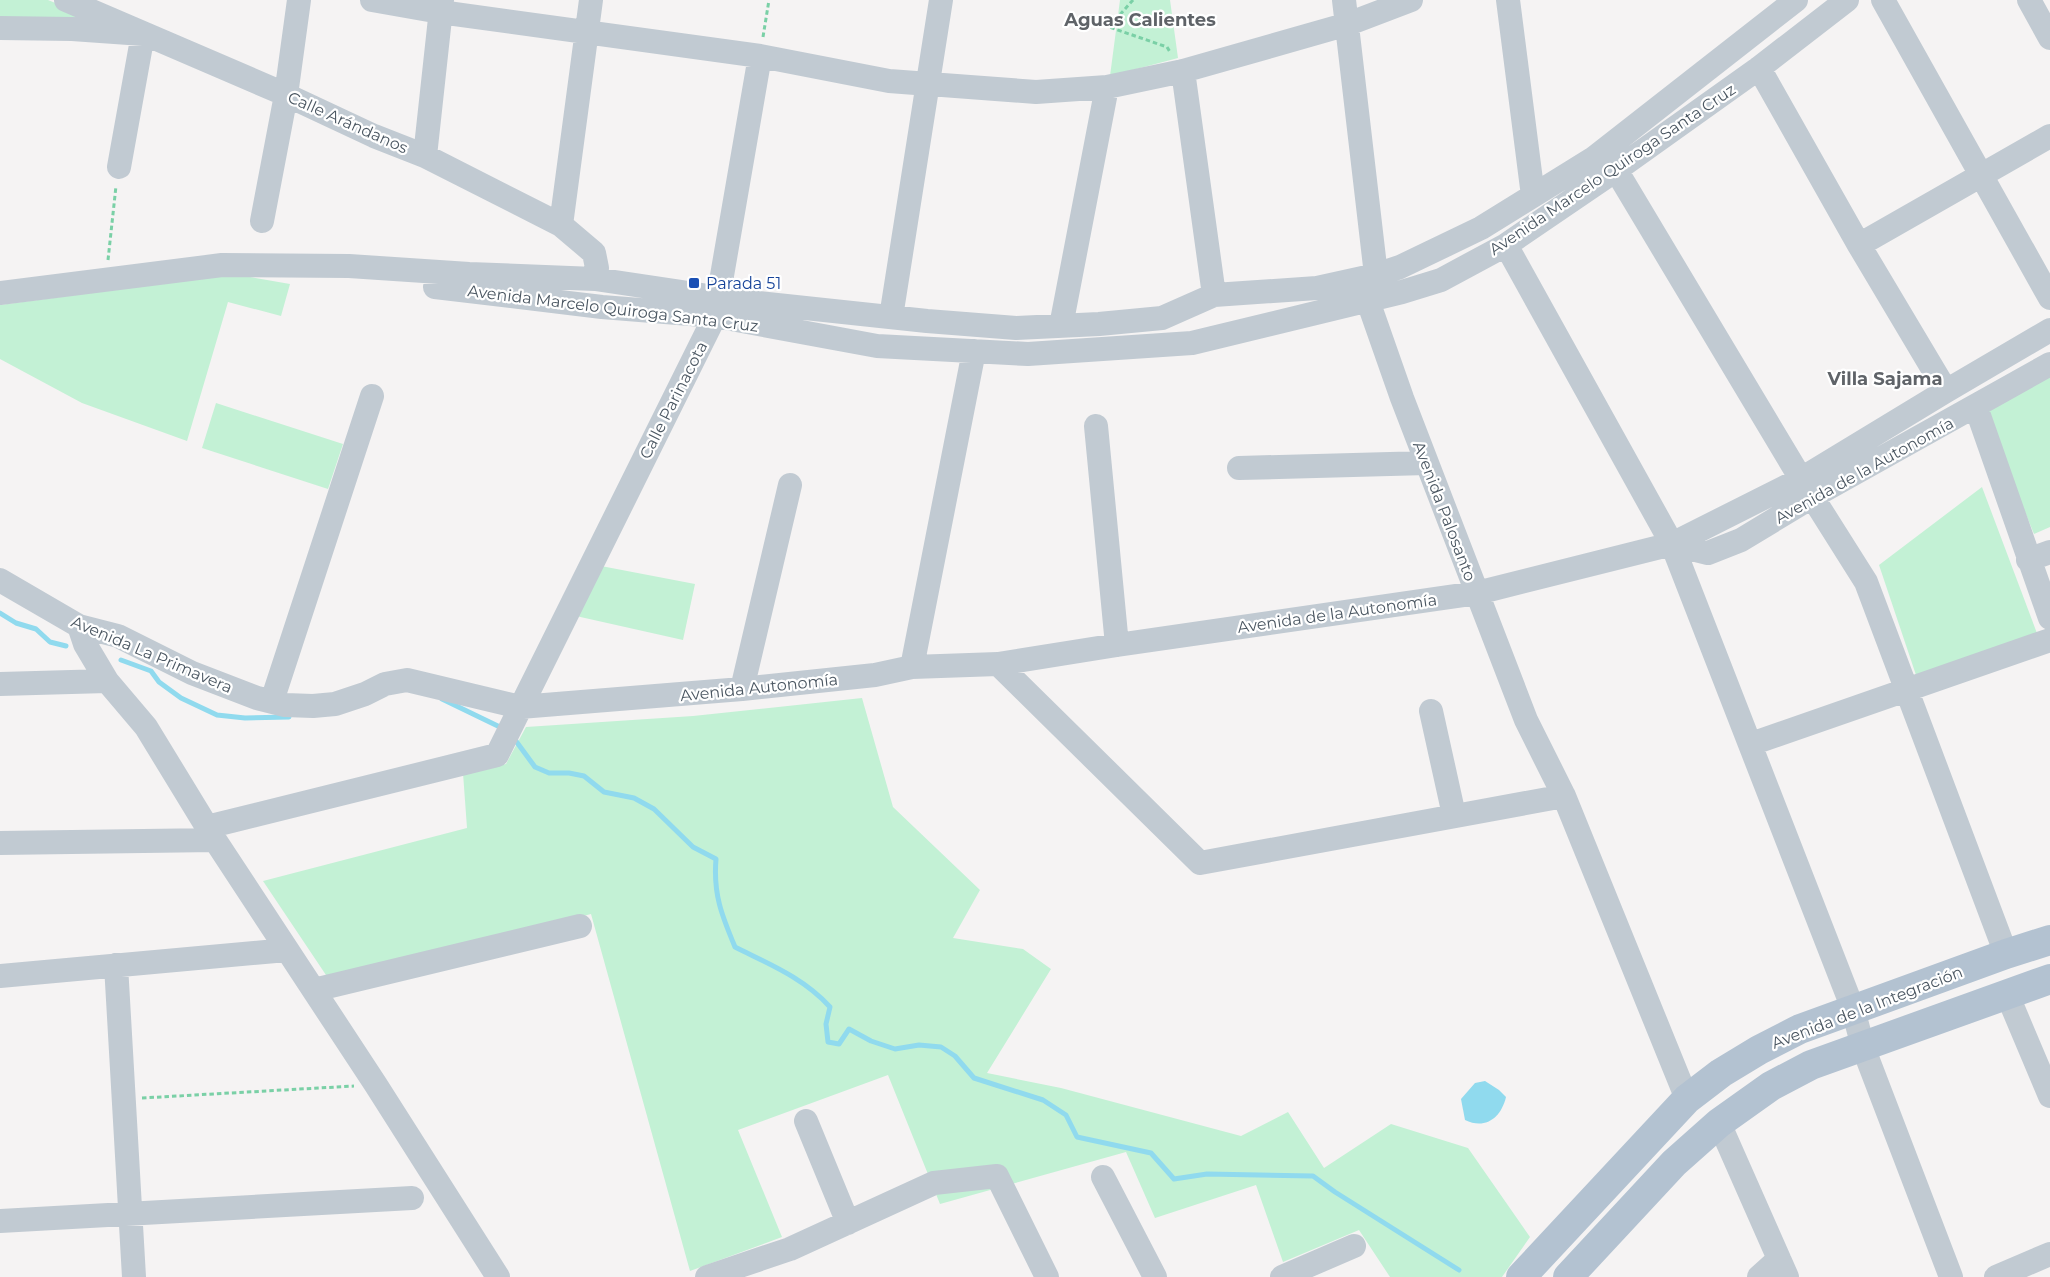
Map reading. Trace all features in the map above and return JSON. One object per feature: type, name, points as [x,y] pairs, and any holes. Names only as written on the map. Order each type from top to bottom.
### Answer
[{"type":"main road","name":"Avenida de la Integración","points":[[1521,1277],[1687,1099],[1721,1073],[1800,1029],[2050,940]]},
{"type":"main road","name":"Avenida de la Integración","points":[[1568,1277],[1674,1163],[1719,1123],[1771,1086],[1811,1065],[2050,979]]},
{"type":"street","name":"Calle Arándanos","points":[[66,0],[286,95],[374,136],[425,156],[561,225],[594,253],[597,268],[595,279]]},
{"type":"street","points":[[262,221],[286,95],[299,0]]},
{"type":"street","points":[[372,0],[441,6],[586,33],[760,56],[889,81],[1036,92],[1107,87],[1183,71],[1348,24],[1411,0]]},
{"type":"street","points":[[561,225],[591,0]]},
{"type":"street","points":[[891,317],[941,0]]},
{"type":"street","points":[[1344,0],[1376,275]]},
{"type":"street","points":[[1508,0],[1533,196]]},
{"type":"street","name":"Avenida Marcelo Quiroga Santa Cruz","points":[[254,266],[602,307],[717,307],[749,302],[1016,328],[1162,318],[1214,295],[1317,288],[1376,275],[1400,267],[1481,228],[1594,158],[1796,0]]},
{"type":"street","name":"Avenida Marcelo Quiroga Santa Cruz","points":[[0,293],[222,265],[349,266],[595,279],[877,346],[1028,354],[1192,343],[1368,301],[1441,280],[1506,245],[1616,170],[1759,69],[1847,0]]},
{"type":"street","points":[[1883,0],[2050,298]]},
{"type":"street","points":[[2029,0],[2050,38]]},
{"type":"street","points":[[425,156],[441,6]]},
{"type":"street","points":[[0,28],[72,29],[143,34],[119,167]]},
{"type":"street","name":"Calle Parinacota","points":[[211,834],[497,755],[717,307],[760,56]]},
{"type":"street","points":[[1759,69],[1859,245],[1946,391]]},
{"type":"street","points":[[1183,71],[1214,295]]},
{"type":"street","points":[[1061,326],[1107,87]]},
{"type":"street","points":[[1859,245],[2050,136]]},
{"type":"street","points":[[1616,170],[1866,582],[2006,954]]},
{"type":"street","points":[[1506,245],[1672,544],[1853,1009],[1863,1047],[1951,1277]]},
{"type":"street","name":"Avenida Palosanto","points":[[1368,301],[1427,463],[1526,720],[1564,796],[1687,1099]]},
{"type":"street","name":"Avenida de la Autonomía","points":[[1807,488],[1878,434],[2050,330]]},
{"type":"street","points":[[912,667],[974,351]]},
{"type":"street","name":"Avenida de la Autonomía","points":[[998,664],[1477,593],[1672,544],[1807,488],[1976,407],[2050,364]]},
{"type":"street","points":[[272,701],[372,396]]},
{"type":"street","points":[[1976,407],[2039,556],[2050,618]]},
{"type":"street","points":[[1096,426],[1117,645]]},
{"type":"street","points":[[1239,468],[1427,463]]},
{"type":"street","points":[[742,689],[790,485]]},
{"type":"street","name":"Avenida La Primavera","points":[[0,580],[79,626],[118,636],[192,674],[285,705],[335,704],[365,694],[385,684],[407,680],[520,707]]},
{"type":"street","points":[[79,626],[85,644],[107,681],[146,727],[211,834],[376,1085],[498,1277]]},
{"type":"street","points":[[1751,744],[2050,640]]},
{"type":"street","points":[[998,664],[1200,863],[1564,796]]},
{"type":"street","name":"Avenida Autonomía","points":[[520,707],[742,689],[875,675],[912,667],[998,664]]},
{"type":"street","points":[[0,684],[107,681]]},
{"type":"street","points":[[1431,711],[1454,815]]},
{"type":"street","points":[[0,843],[211,834]]},
{"type":"street","points":[[314,990],[580,926]]},
{"type":"street","points":[[0,976],[287,950]]},
{"type":"street","points":[[116,965],[134,1277]]},
{"type":"street","points":[[2007,994],[2050,1096]]},
{"type":"street","points":[[806,1120],[848,1222]]},
{"type":"street","points":[[1719,1123],[1783,1268],[1760,1277]]},
{"type":"street","points":[[718,1276],[790,1249],[934,1183],[997,1176],[1047,1277]]},
{"type":"street","points":[[1103,1177],[1155,1277]]},
{"type":"street","points":[[0,1221],[412,1197]]},
{"type":"street","points":[[1282,1277],[1354,1246]]},
{"type":"street","points":[[1996,1277],[2050,1254]]},
{"type":"path","points":[[760,56],[769,0]]},
{"type":"path","points":[[1133,0],[1109,27],[1167,47],[1183,71]]},
{"type":"path","points":[[106,280],[119,167]]},
{"type":"path","points":[[125,1099],[376,1085]]},
{"type":"green space","points":[[0,0],[48,0],[102,22],[0,21]]},
{"type":"green space","points":[[1120,0],[1170,0],[1178,58],[1110,76]]},
{"type":"green space","points":[[233,274],[290,284],[281,316],[228,302],[187,441],[82,403],[0,359],[0,305]]},
{"type":"green space","points":[[2050,374],[2050,527],[2034,534],[1982,407]]},
{"type":"green space","points":[[216,403],[343,444],[328,489],[202,448]]},
{"type":"green space","points":[[1982,487],[2038,636],[1917,678],[1879,565]]},
{"type":"green space","points":[[601,566],[695,584],[683,640],[576,616]]},
{"type":"green space","points":[[862,698],[893,807],[980,890],[953,938],[1023,949],[1051,969],[987,1073],[1061,1088],[1241,1136],[1288,1112],[1324,1168],[1391,1124],[1468,1148],[1530,1237],[1502,1277],[1390,1277],[1359,1230],[1283,1262],[1256,1185],[1155,1218],[1126,1152],[940,1204],[888,1075],[738,1130],[782,1237],[690,1271],[591,914],[330,981],[263,881],[467,828],[463,773],[506,764],[526,727],[693,716]]},
{"type":"water","points":[[1485,1081],[1506,1097],[1504,1104],[1491,1120],[1479,1124],[1472,1123],[1465,1120],[1461,1099],[1475,1083]]},
{"type":"waterway","points":[[0,613],[16,623],[36,629],[50,642],[66,646]]},
{"type":"waterway","points":[[121,660],[151,671],[159,682],[181,698],[217,715],[245,718],[289,717]]},
{"type":"waterway","points":[[442,699],[504,729]]},
{"type":"waterway","points":[[513,737],[535,767],[549,773],[584,776],[604,792],[634,798],[654,809],[693,847],[716,859],[717,894],[735,947],[797,980],[830,1007],[826,1024],[828,1042],[839,1044],[849,1029],[871,1041],[895,1049],[919,1045],[941,1047],[955,1056],[974,1078],[1043,1100],[1066,1115],[1077,1137],[1151,1153],[1174,1179],[1207,1174],[1313,1176],[1459,1270]]},
{"type":"place","name":"Parada 51","points":[[694,283]]},
{"type":"district","name":"Aguas Calientes","points":[[1140,20]]},
{"type":"district","name":"Villa Sajama","points":[[1885,379]]}]
